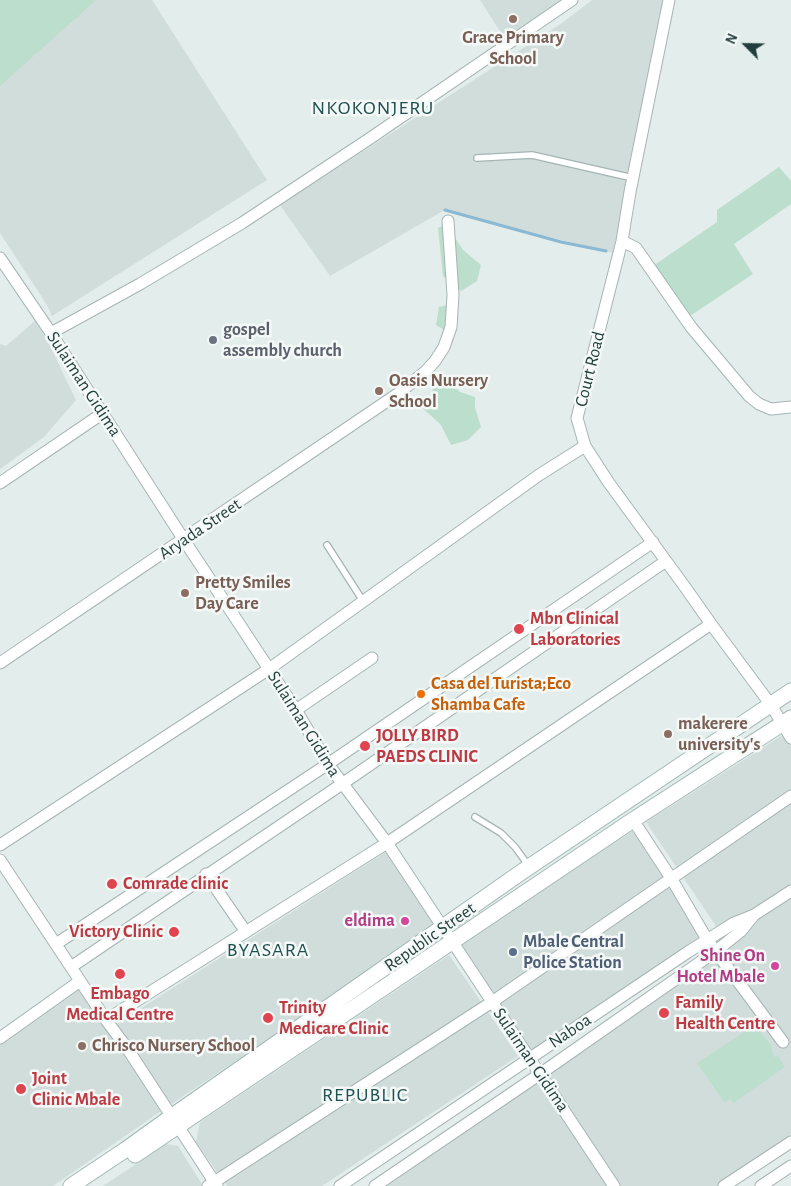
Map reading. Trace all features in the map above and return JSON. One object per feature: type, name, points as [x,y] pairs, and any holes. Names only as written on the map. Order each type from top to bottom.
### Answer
[{"type":"main road","name":"Republic Street","points":[[89,1186],[174,1122],[529,867],[791,691]]},
{"type":"main road","name":"Republic Street","points":[[71,1186],[125,1150],[174,1122],[452,942],[633,820],[786,722]]},
{"type":"street","points":[[52,333],[242,223],[369,139],[572,0]]},
{"type":"street","name":"Court Road","points":[[669,0],[622,241],[577,418],[584,446],[710,624],[786,722],[791,738]]},
{"type":"street","name":"Aryada Street","points":[[0,663],[399,393],[426,371],[436,361],[444,348],[451,327],[453,295],[448,221]]},
{"type":"street","points":[[622,241],[636,248],[691,327],[749,396],[759,404],[771,409],[791,407]]},
{"type":"street","name":"Sulaiman Gidima","points":[[0,258],[52,333],[184,540],[296,710],[328,764],[387,843],[614,1186]]},
{"type":"street","points":[[0,483],[103,413]]},
{"type":"street","points":[[0,845],[269,668],[539,475],[584,446]]},
{"type":"street","points":[[56,944],[328,764],[653,542]]},
{"type":"street","points":[[71,967],[206,874],[342,784],[666,561]]},
{"type":"street","points":[[106,1020],[387,843],[710,624]]},
{"type":"street","points":[[296,710],[372,658]]},
{"type":"street","points":[[0,860],[106,1020],[127,1048],[213,1185],[492,1002],[791,796]]},
{"type":"street","points":[[633,820],[671,878],[708,941],[783,1042]]},
{"type":"street","points":[[206,874],[246,932]]},
{"type":"street","name":"Naboa","points":[[340,1186],[688,952],[734,923],[754,915],[791,891]]},
{"type":"street","name":"Naboa","points":[[375,1186],[716,951],[741,931],[754,915]]},
{"type":"street","points":[[0,1038],[80,981]]},
{"type":"street","points":[[724,1186],[791,1142]]},
{"type":"street","points":[[761,1186],[791,1166]]},
{"type":"lane","points":[[477,158],[532,155],[633,178]]},
{"type":"lane","points":[[327,545],[363,601]]},
{"type":"lane","points":[[475,817],[501,832],[515,846],[529,867]]},
{"type":"shaded area","points":[[81,0],[152,0],[267,180],[52,316],[47,305],[0,233],[0,73]]},
{"type":"shaded area","name":"Grace Primary School","points":[[480,0],[563,0],[505,39]]},
{"type":"shaded area","points":[[592,0],[668,0],[613,253],[443,211],[330,276],[280,205],[562,23]]},
{"type":"shaded area","points":[[35,321],[48,342],[76,400],[44,437],[0,469],[0,344],[6,346]]},
{"type":"shaded area","points":[[786,733],[791,741],[791,885],[720,932],[646,822]]},
{"type":"shaded area","points":[[633,831],[645,845],[659,872],[668,880],[703,944],[529,1056],[455,944]]},
{"type":"shaded area","points":[[389,850],[441,924],[164,1109],[53,1186],[0,1186],[0,1041],[83,985],[110,1028]]},
{"type":"shaded area","points":[[791,896],[791,1143],[724,1186],[375,1186]]},
{"type":"shaded area","points":[[449,955],[518,1056],[322,1186],[227,1186],[196,1142],[200,1122]]},
{"type":"shaded area","points":[[166,1144],[178,1146],[203,1186],[103,1186]]},
{"type":"green space","points":[[0,0],[96,0],[0,86]]},
{"type":"green space","points":[[779,167],[791,181],[791,204],[734,244],[753,274],[687,318],[653,266],[717,222],[717,210]]},
{"type":"green space","points":[[446,224],[463,250],[481,265],[477,281],[461,291],[443,276],[438,228]]},
{"type":"green space","points":[[452,304],[446,331],[436,325],[439,307]]},
{"type":"green space","points":[[443,377],[460,392],[475,397],[475,408],[481,427],[468,440],[451,445],[441,425],[417,403],[429,398],[437,381]]},
{"type":"green space","points":[[755,1025],[772,1047],[774,1057],[778,1056],[785,1067],[733,1103],[731,1099],[724,1102],[697,1063]]},
{"type":"waterway","points":[[445,210],[561,242],[606,251]]},
{"type":"place","name":"Grace Primary School","points":[[513,19]]},
{"type":"place","name":"gospel assembly church","points":[[213,340]]},
{"type":"place","name":"Oasis Nursery School","points":[[379,391]]},
{"type":"place","name":"Pretty Smiles Day Care","points":[[185,593]]},
{"type":"place","name":"Mbn Clinical Laboratories","points":[[519,629]]},
{"type":"place","name":"Casa del Turista;Eco Shamba Cafe","points":[[421,694]]},
{"type":"place","name":"makerere university's","points":[[668,734]]},
{"type":"place","name":"JOLLY BIRD PAEDS CLINIC","points":[[365,746]]},
{"type":"place","name":"Comrade clinic","points":[[112,884]]},
{"type":"place","name":"eldima","points":[[405,921]]},
{"type":"place","name":"Victory Clinic","points":[[174,932]]},
{"type":"place","name":"Mbale Central Police Station","points":[[513,952]]},
{"type":"place","name":"Shine On Hotel Mbale","points":[[775,966]]},
{"type":"place","name":"Embago Medical Centre","points":[[120,974]]},
{"type":"place","name":"Family Health Centre","points":[[664,1013]]},
{"type":"place","name":"Trinity Medicare Clinic","points":[[268,1018]]},
{"type":"place","name":"Chrisco Nursery School","points":[[82,1046]]},
{"type":"place","name":"Joint Clinic Mbale","points":[[21,1089]]},
{"type":"district","name":"NKOKONJERU","points":[[373,108]]},
{"type":"district","name":"BYASARA","points":[[268,950]]},
{"type":"district","name":"REPUBLIC","points":[[365,1095]]}]
